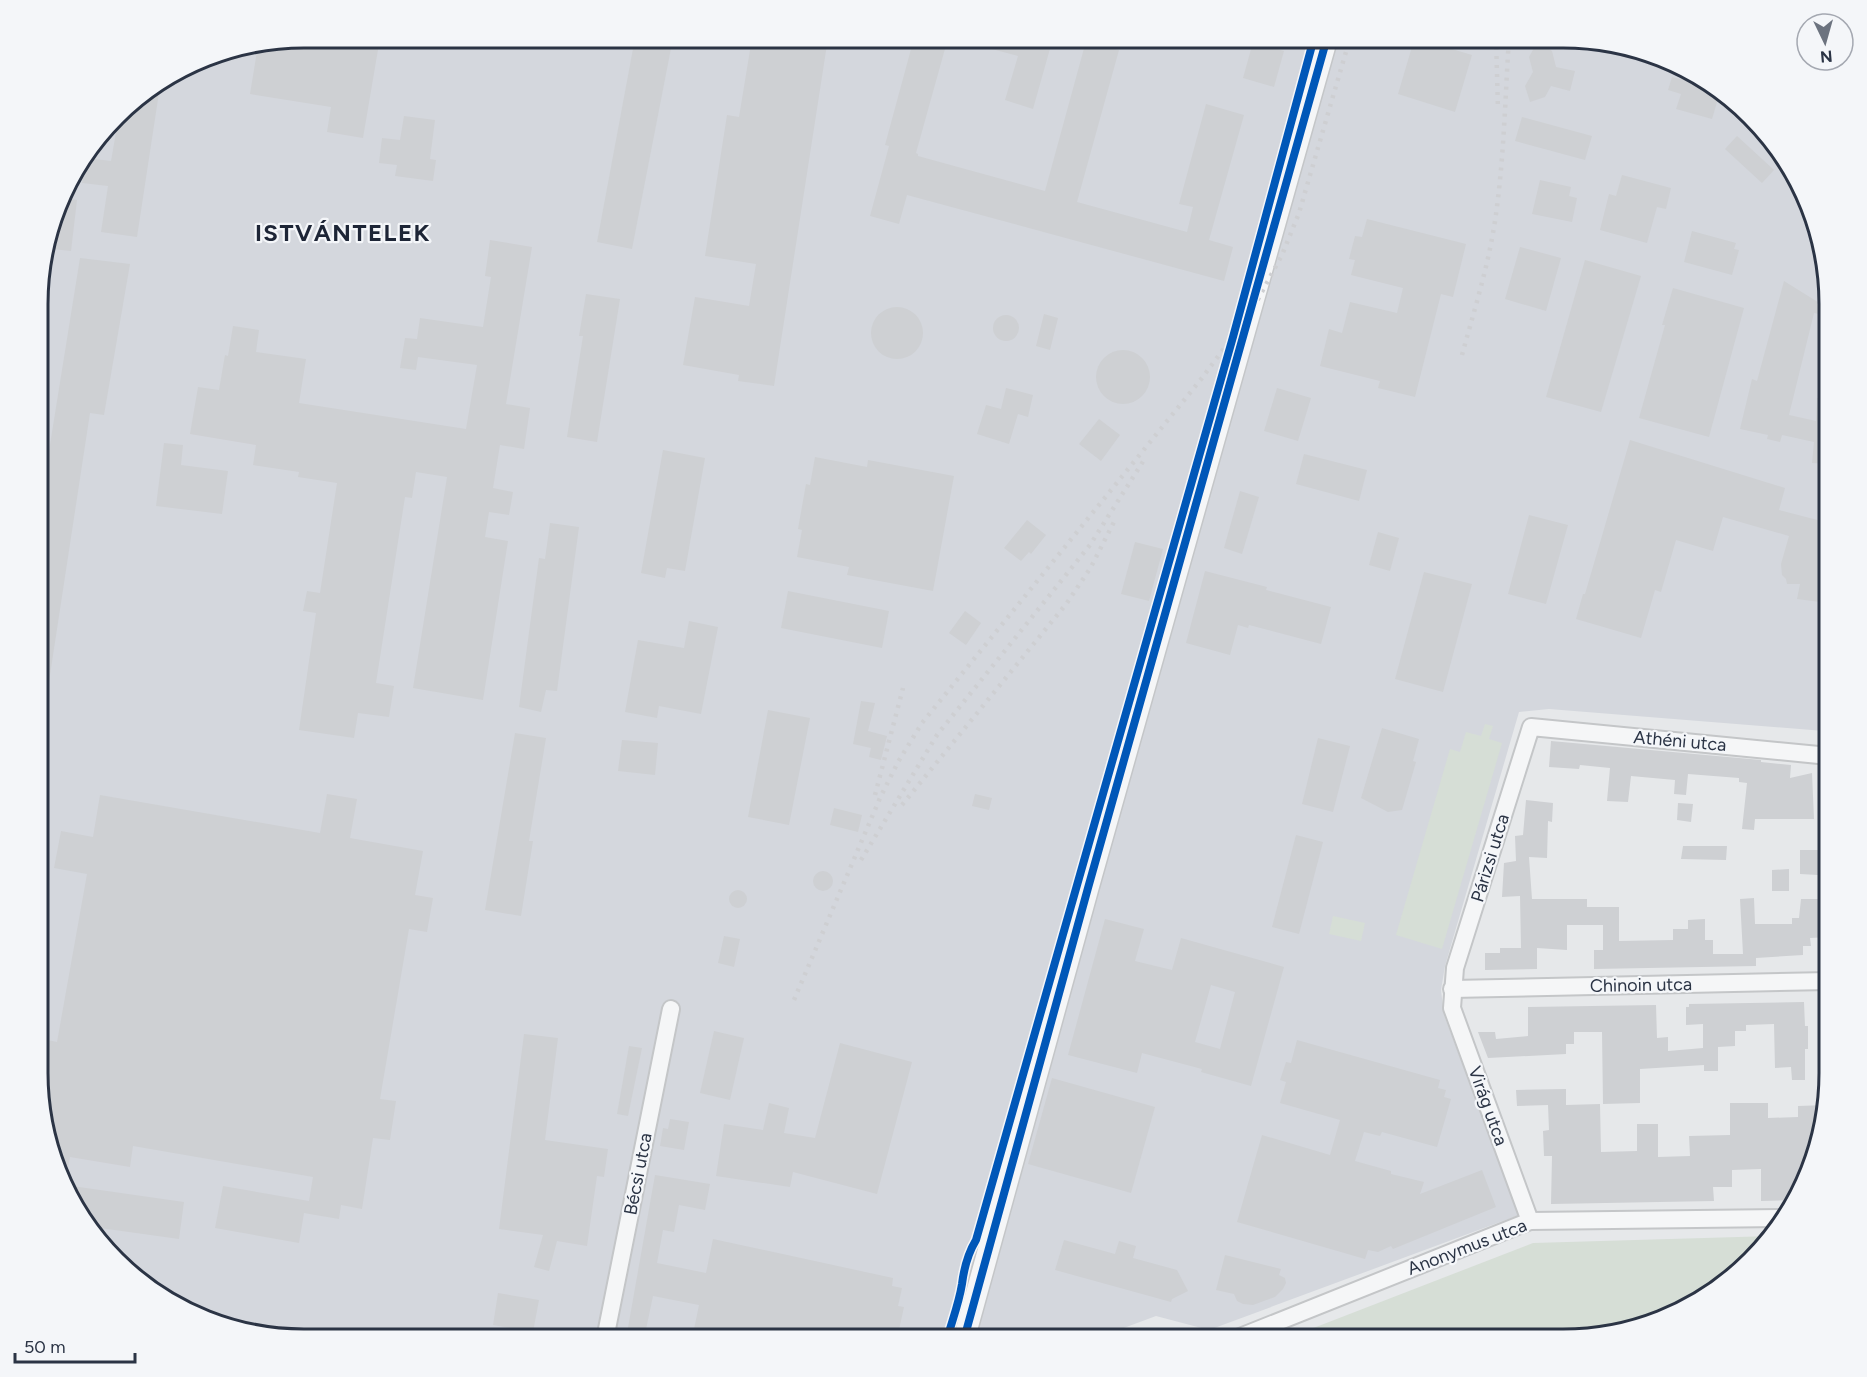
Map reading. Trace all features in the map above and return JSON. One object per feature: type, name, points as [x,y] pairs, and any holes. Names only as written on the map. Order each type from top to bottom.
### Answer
[{"type":"street","points":[[967,1329],[1324,48]]},
{"type":"street","name":"Athéni utca","points":[[1530,727],[1819,755]]},
{"type":"street","name":"Párizsi utca","points":[[1452,989],[1455,968],[1530,727]]},
{"type":"street","name":"Chinoin utca","points":[[1452,989],[1819,981]]},
{"type":"street","name":"Virág utca","points":[[1452,989],[1452,1008],[1530,1221]]},
{"type":"street","name":"Bécsi utca","points":[[606,1329],[671,1009]]},
{"type":"street","name":"Anonymus utca","points":[[1260,1329],[1530,1221],[1774,1218]]},
{"type":"shaded area","points":[[304,48],[1563,48],[1613,53],[1676,74],[1719,101],[1744,123],[1766,148],[1793,191],[1810,238],[1817,271],[1819,304],[1819,731],[1549,709],[1519,712],[1445,966],[1441,990],[1444,1015],[1519,1215],[1212,1329],[1156,1316],[1121,1329],[304,1329],[271,1327],[222,1315],[176,1295],[135,1265],[101,1229],[74,1186],[62,1155],[50,1106],[48,1073],[48,304],[53,254],[74,191],[101,148],[123,123],[148,101],[191,74],[222,62],[271,50]]},
{"type":"shaded area","points":[[1485,724],[1493,726],[1489,739],[1502,743],[1442,949],[1396,935],[1450,749],[1460,752],[1466,732],[1481,736]]},
{"type":"shaded area","points":[[1333,916],[1365,923],[1361,941],[1329,934]]},
{"type":"shaded area","points":[[1760,1236],[1732,1265],[1691,1295],[1645,1315],[1613,1324],[1563,1329],[1311,1329],[1533,1243]]},
{"type":"building","points":[[304,48],[378,48],[363,138],[327,132],[331,107],[250,94],[257,53]]},
{"type":"building","points":[[633,48],[671,48],[632,249],[597,242]]},
{"type":"building","points":[[750,48],[826,48],[774,386],[738,381],[739,375],[683,365],[695,297],[749,306],[756,264],[705,256],[727,115],[739,117]]},
{"type":"building","points":[[911,48],[945,48],[916,153],[918,156],[1045,191],[1084,48],[1119,50],[1077,202],[1187,232],[1193,207],[1179,204],[1206,104],[1244,115],[1209,240],[1233,247],[1224,281],[907,195],[899,224],[870,216],[889,146],[885,145]]},
{"type":"building","points":[[988,48],[1050,48],[1033,109],[1005,100],[1018,56]]},
{"type":"building","points":[[1251,48],[1274,48],[1284,51],[1274,87],[1243,78]]},
{"type":"building","points":[[1412,48],[1449,48],[1472,55],[1455,112],[1398,94]]},
{"type":"building","points":[[1534,48],[1547,48],[1552,51],[1556,67],[1575,71],[1570,91],[1551,86],[1545,97],[1530,102],[1525,86],[1533,72],[1529,57]]},
{"type":"building","points":[[1672,77],[1680,79],[1681,77],[1691,82],[1718,100],[1712,119],[1676,109],[1681,94],[1668,90]]},
{"type":"building","points":[[159,93],[137,237],[101,232],[108,186],[82,183],[83,174],[93,159],[111,161],[116,130]]},
{"type":"building","points":[[404,116],[435,120],[430,159],[436,160],[433,181],[395,176],[397,165],[379,163],[382,138],[400,140]]},
{"type":"building","points":[[1522,117],[1592,136],[1585,160],[1515,141]]},
{"type":"building","points":[[1737,136],[1774,170],[1762,183],[1725,149]]},
{"type":"building","points":[[1622,175],[1671,188],[1666,209],[1657,207],[1647,243],[1600,230],[1609,194],[1616,196]]},
{"type":"building","points":[[1540,180],[1571,187],[1569,196],[1577,198],[1572,222],[1532,214]]},
{"type":"building","points":[[71,199],[77,200],[71,251],[54,249]]},
{"type":"building","points":[[1367,219],[1466,244],[1453,297],[1441,294],[1415,397],[1378,388],[1380,381],[1320,366],[1329,329],[1342,333],[1350,302],[1397,313],[1403,288],[1351,275],[1355,260],[1349,259],[1355,236],[1362,237]]},
{"type":"building","points":[[1692,231],[1736,243],[1734,249],[1739,250],[1732,275],[1684,262]]},
{"type":"building","points":[[490,240],[532,247],[506,404],[530,408],[524,449],[500,445],[493,488],[513,492],[509,515],[489,512],[485,537],[508,541],[483,700],[413,688],[447,477],[416,472],[412,498],[405,497],[376,683],[394,686],[389,717],[358,713],[354,738],[299,730],[316,613],[303,611],[307,591],[320,593],[337,483],[298,477],[299,472],[253,465],[256,445],[190,434],[198,387],[219,390],[233,326],[259,330],[256,352],[306,359],[299,403],[466,429],[477,365],[418,357],[416,370],[400,368],[405,338],[417,339],[420,318],[483,327],[491,277],[485,276]]},
{"type":"building","points":[[1520,247],[1561,258],[1546,311],[1505,299]]},
{"type":"building","points":[[80,258],[130,264],[104,415],[90,413],[48,688],[48,457]]},
{"type":"building","points":[[1585,260],[1641,276],[1601,412],[1546,397]]},
{"type":"building","points":[[1784,281],[1819,303],[1819,314],[1814,313],[1789,415],[1816,421],[1817,398],[1819,398],[1819,463],[1812,463],[1814,442],[1782,435],[1780,442],[1767,439],[1768,435],[1740,429],[1752,379],[1757,381]]},
{"type":"building","points":[[1673,288],[1744,308],[1709,437],[1639,418]]},
{"type":"building","points":[[586,294],[620,299],[597,442],[567,437],[583,336],[579,336]]},
{"type":"building","points":[[892,307],[902,307],[916,314],[923,333],[916,352],[902,359],[892,359],[882,355],[875,348],[871,338],[871,328],[875,318],[882,311]]},
{"type":"building","points":[[1044,314],[1058,318],[1050,350],[1036,346]]},
{"type":"building","points":[[1006,315],[1015,319],[1019,328],[1015,337],[1006,341],[997,337],[993,328],[997,319]]},
{"type":"building","points":[[1118,350],[1128,350],[1138,354],[1146,362],[1150,377],[1146,392],[1138,400],[1128,404],[1118,404],[1108,400],[1100,392],[1096,382],[1096,372],[1100,362],[1108,354]]},
{"type":"building","points":[[1006,388],[1033,395],[1028,417],[1018,414],[1009,444],[977,434],[986,405],[1001,409]]},
{"type":"building","points":[[1277,388],[1311,398],[1298,441],[1264,431]]},
{"type":"building","points":[[1099,419],[1120,435],[1101,461],[1079,444]]},
{"type":"building","points":[[1630,440],[1785,488],[1779,510],[1819,520],[1819,602],[1797,599],[1800,584],[1787,584],[1782,575],[1781,564],[1789,536],[1723,517],[1713,551],[1676,540],[1661,592],[1655,590],[1641,638],[1576,619],[1583,594],[1585,594]]},
{"type":"building","points":[[164,443],[183,445],[181,465],[228,471],[222,514],[156,506]]},
{"type":"building","points":[[663,450],[705,458],[685,571],[667,568],[665,578],[641,573]]},
{"type":"building","points":[[1304,454],[1367,470],[1359,501],[1296,484]]},
{"type":"building","points":[[815,457],[867,467],[868,460],[954,476],[933,591],[847,575],[849,567],[797,557],[802,530],[798,529],[806,484],[810,485]]},
{"type":"building","points":[[1240,491],[1259,497],[1242,554],[1224,548]]},
{"type":"building","points":[[1529,515],[1568,525],[1546,604],[1508,594]]},
{"type":"building","points":[[1027,520],[1046,535],[1031,554],[1029,552],[1021,561],[1004,548]]},
{"type":"building","points":[[550,523],[579,527],[557,691],[546,690],[541,712],[519,707],[539,558],[545,559]]},
{"type":"building","points":[[1378,532],[1399,538],[1390,571],[1369,565]]},
{"type":"building","points":[[1135,542],[1163,549],[1149,601],[1121,594]]},
{"type":"building","points":[[1205,571],[1331,607],[1321,644],[1249,625],[1248,628],[1238,625],[1230,655],[1186,643]]},
{"type":"building","points":[[1424,572],[1472,584],[1443,692],[1395,679]]},
{"type":"building","points":[[788,591],[889,611],[882,648],[781,628]]},
{"type":"building","points":[[965,611],[981,623],[966,645],[949,633]]},
{"type":"building","points":[[689,621],[718,627],[701,714],[659,706],[657,718],[625,712],[638,640],[684,648]]},
{"type":"building","points":[[861,701],[875,703],[868,731],[887,736],[881,760],[869,757],[871,748],[853,744]]},
{"type":"building","points":[[768,710],[810,718],[789,825],[748,817]]},
{"type":"building","points":[[1382,728],[1419,739],[1413,761],[1416,762],[1402,810],[1388,812],[1361,798]]},
{"type":"building","points":[[515,733],[546,738],[529,841],[533,841],[521,916],[485,910]]},
{"type":"building","points":[[1318,738],[1350,746],[1333,812],[1302,804]]},
{"type":"building","points":[[622,740],[658,743],[655,775],[618,771]]},
{"type":"building","points":[[1551,741],[1761,760],[1761,762],[1791,765],[1790,778],[1812,773],[1814,819],[1755,819],[1754,830],[1742,829],[1747,783],[1739,782],[1739,778],[1688,774],[1686,795],[1674,794],[1675,780],[1631,776],[1628,802],[1607,801],[1610,768],[1580,765],[1579,769],[1549,767]]},
{"type":"building","points":[[327,794],[357,799],[350,838],[423,851],[415,895],[433,898],[427,932],[409,929],[380,1099],[396,1101],[390,1140],[373,1138],[362,1209],[341,1205],[339,1219],[304,1213],[299,1243],[215,1228],[223,1186],[309,1201],[313,1177],[133,1146],[130,1167],[70,1157],[68,1170],[57,1139],[50,1106],[48,1040],[57,1042],[87,874],[54,868],[61,831],[93,837],[100,795],[320,833]]},
{"type":"building","points":[[975,794],[992,798],[989,810],[972,806]]},
{"type":"building","points":[[1526,800],[1553,803],[1552,822],[1548,821],[1547,858],[1529,857],[1532,899],[1587,899],[1587,907],[1619,907],[1619,941],[1673,940],[1673,929],[1688,929],[1688,920],[1705,919],[1705,940],[1713,940],[1713,954],[1743,954],[1740,899],[1754,898],[1755,924],[1792,924],[1792,918],[1799,918],[1801,899],[1819,899],[1819,938],[1810,938],[1811,946],[1803,946],[1803,955],[1756,958],[1756,966],[1594,969],[1594,950],[1603,950],[1603,925],[1567,925],[1567,950],[1537,948],[1537,969],[1485,970],[1485,953],[1500,953],[1500,948],[1521,948],[1520,896],[1502,897],[1504,863],[1516,861],[1515,836],[1523,835]]},
{"type":"building","points":[[1678,803],[1693,804],[1691,822],[1677,820]]},
{"type":"building","points":[[834,808],[862,815],[858,832],[830,825]]},
{"type":"building","points":[[1296,835],[1323,842],[1299,934],[1272,927]]},
{"type":"building","points":[[1683,846],[1727,846],[1726,860],[1681,859]]},
{"type":"building","points":[[1800,850],[1819,850],[1819,883],[1818,875],[1800,874]]},
{"type":"building","points":[[1789,869],[1789,891],[1772,891],[1772,870]]},
{"type":"building","points":[[823,871],[830,874],[833,881],[830,888],[823,891],[816,888],[813,881],[816,874]]},
{"type":"building","points":[[738,890],[744,893],[747,899],[744,905],[738,908],[732,905],[729,899],[732,893]]},
{"type":"building","points":[[1105,919],[1144,929],[1135,961],[1172,970],[1181,938],[1284,967],[1251,1086],[1201,1072],[1202,1069],[1142,1053],[1137,1073],[1068,1055]],"holes":[[[1211,985],[1235,992],[1220,1049],[1195,1042]]]},
{"type":"building","points":[[724,936],[740,939],[734,967],[718,963]]},
{"type":"building","points":[[1804,1002],[1805,1026],[1808,1026],[1805,1080],[1792,1080],[1791,1067],[1775,1068],[1774,1024],[1746,1025],[1746,1031],[1735,1031],[1735,1046],[1718,1047],[1718,1071],[1704,1071],[1704,1065],[1640,1069],[1640,1103],[1603,1104],[1602,1032],[1574,1032],[1574,1044],[1566,1044],[1566,1054],[1488,1058],[1478,1032],[1495,1032],[1496,1039],[1528,1036],[1528,1007],[1656,1005],[1657,1038],[1668,1037],[1668,1051],[1703,1048],[1703,1024],[1686,1025],[1686,1007],[1689,1007],[1689,1004]]},
{"type":"building","points":[[714,1031],[744,1038],[730,1100],[700,1093]]},
{"type":"building","points":[[524,1034],[558,1038],[545,1140],[608,1149],[604,1177],[597,1176],[587,1246],[557,1241],[549,1271],[534,1267],[543,1235],[499,1229]]},
{"type":"building","points":[[1297,1040],[1440,1080],[1438,1088],[1446,1090],[1444,1097],[1451,1099],[1437,1147],[1382,1132],[1380,1136],[1364,1132],[1355,1161],[1391,1171],[1391,1174],[1424,1182],[1420,1194],[1482,1170],[1496,1207],[1393,1249],[1391,1246],[1378,1252],[1368,1250],[1365,1259],[1237,1222],[1262,1135],[1330,1155],[1340,1120],[1280,1103],[1286,1082],[1280,1080],[1286,1062],[1291,1063]]},
{"type":"building","points":[[840,1043],[912,1062],[877,1194],[793,1172],[790,1187],[716,1176],[724,1124],[763,1130],[769,1103],[789,1108],[784,1133],[815,1138]]},
{"type":"building","points":[[629,1046],[642,1048],[628,1116],[617,1114]]},
{"type":"building","points":[[1052,1078],[1155,1107],[1131,1193],[1028,1164]]},
{"type":"building","points":[[1566,1089],[1566,1105],[1600,1104],[1601,1152],[1637,1151],[1637,1124],[1658,1124],[1658,1157],[1690,1156],[1689,1136],[1730,1135],[1730,1103],[1768,1103],[1768,1118],[1798,1117],[1798,1106],[1817,1105],[1805,1155],[1785,1200],[1761,1201],[1761,1169],[1732,1170],[1732,1187],[1713,1187],[1714,1201],[1551,1204],[1552,1156],[1544,1156],[1543,1131],[1549,1130],[1548,1105],[1517,1106],[1516,1090]]},
{"type":"building","points":[[670,1119],[689,1122],[684,1150],[660,1146],[663,1128],[668,1129]]},
{"type":"building","points":[[655,1175],[710,1184],[705,1210],[679,1205],[674,1232],[663,1230],[657,1263],[706,1273],[713,1239],[893,1278],[892,1286],[902,1288],[898,1306],[904,1307],[899,1329],[694,1329],[699,1305],[653,1296],[646,1329],[628,1329]]},
{"type":"building","points":[[74,1186],[184,1202],[179,1239],[100,1228]]},
{"type":"building","points":[[1064,1240],[1115,1254],[1119,1241],[1136,1246],[1133,1258],[1177,1270],[1188,1291],[1172,1299],[1171,1302],[1055,1270]]},
{"type":"building","points":[[1225,1255],[1281,1269],[1279,1275],[1285,1278],[1286,1283],[1283,1289],[1275,1297],[1253,1305],[1237,1301],[1234,1294],[1216,1290]]},
{"type":"building","points":[[498,1293],[539,1300],[534,1329],[493,1325]]},
{"type":"railway","points":[[794,1000],[880,798],[898,762],[922,723],[1202,378],[1251,312],[1282,255],[1299,213],[1347,48]]},
{"type":"railway","points":[[1496,48],[1498,110]]},
{"type":"railway","points":[[1462,355],[1485,272],[1495,221],[1508,48]]},
{"type":"railway","points":[[861,860],[937,735],[1090,545],[1144,460]]},
{"type":"railway","points":[[902,805],[1067,603],[1091,567],[1115,520]]},
{"type":"railway","points":[[875,795],[903,688]]},
{"type":"cycle path","points":[[950,1329],[966,1262],[976,1240],[1233,337],[1311,48]]},
{"type":"cycle path","points":[[967,1329],[1324,48]]},
{"type":"district","name":"ISTVÁNTELEK","points":[[343,232]]}]
